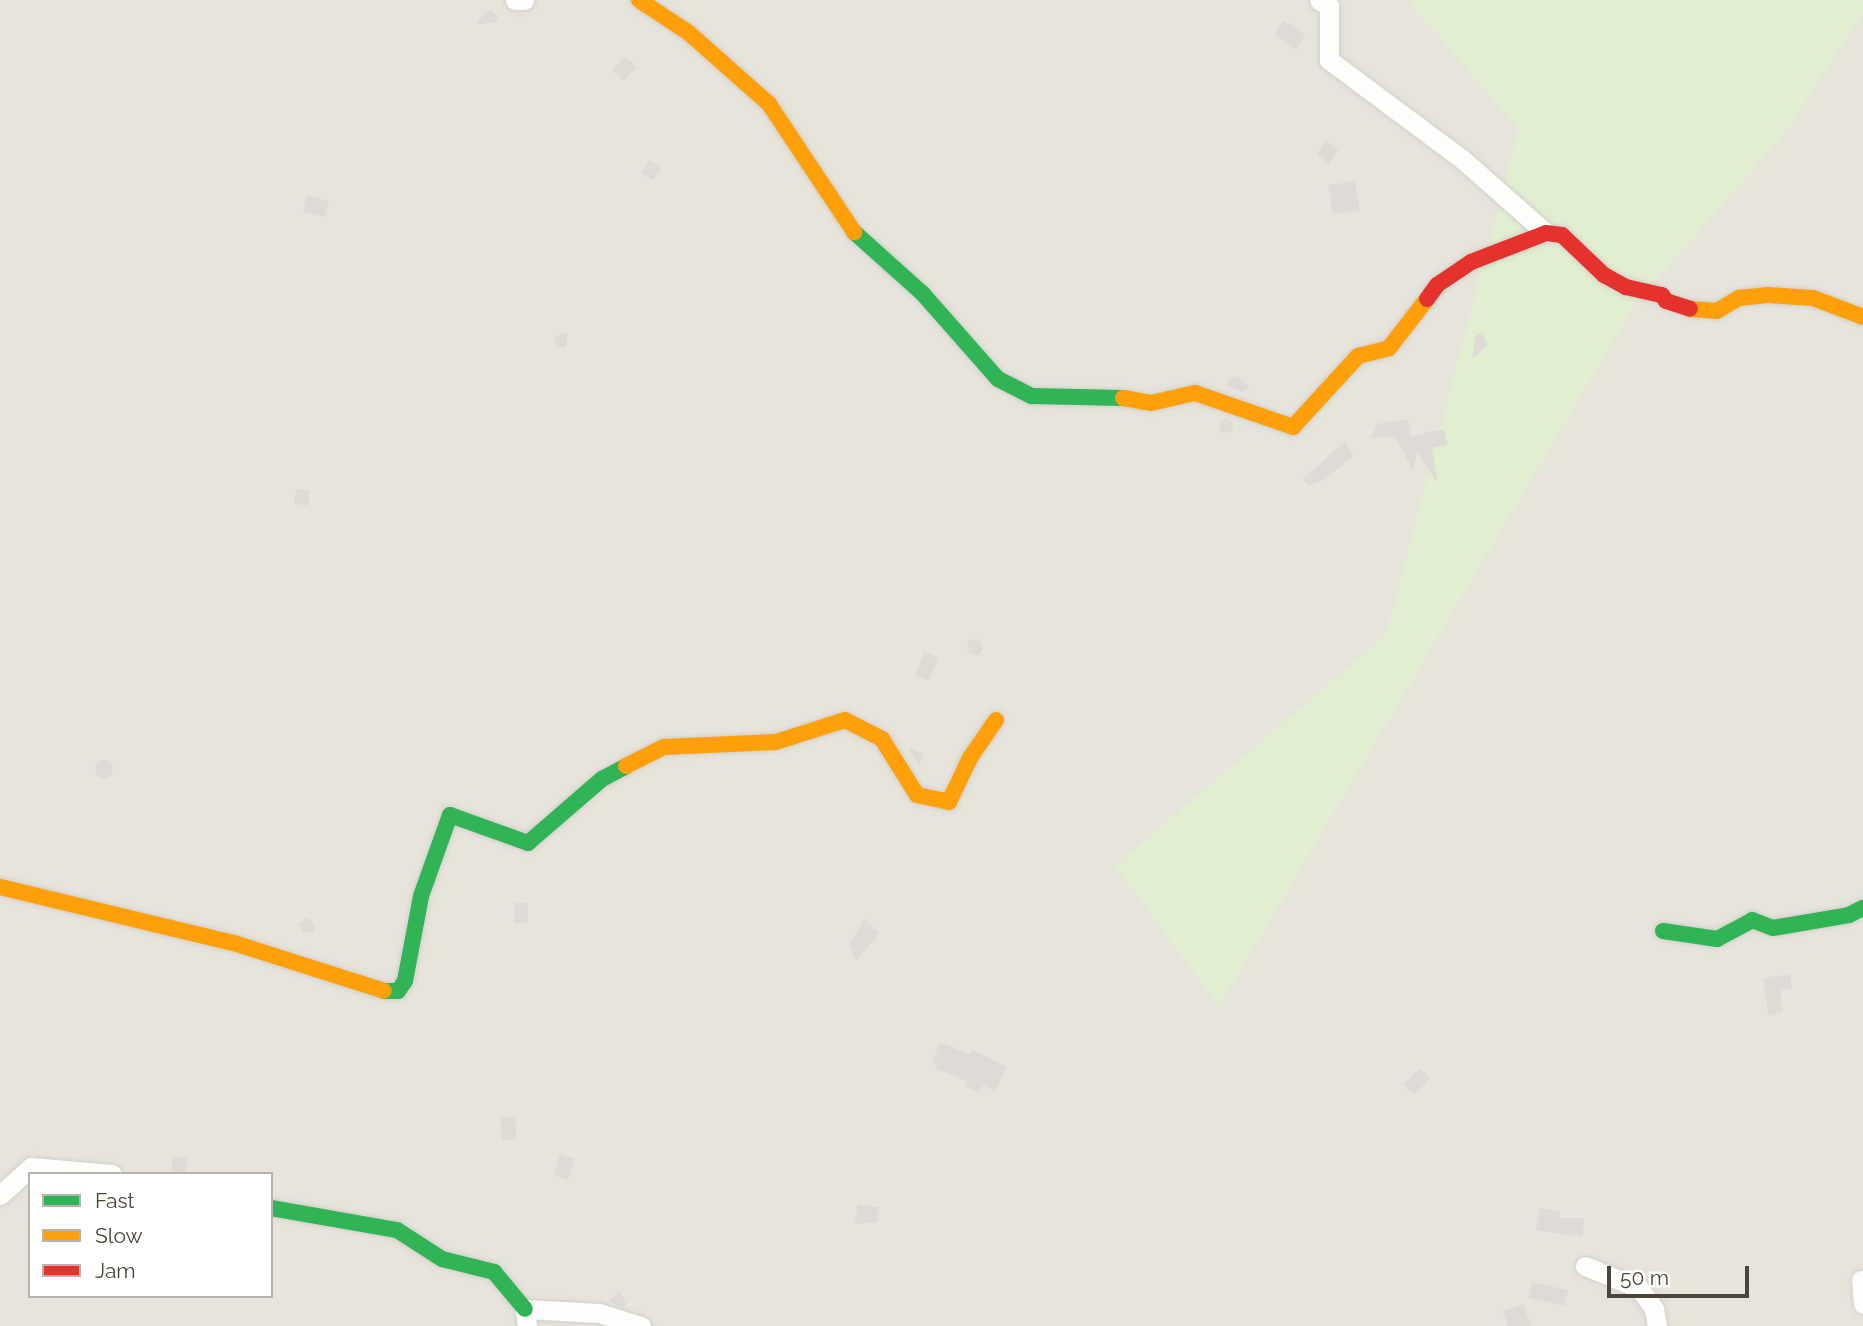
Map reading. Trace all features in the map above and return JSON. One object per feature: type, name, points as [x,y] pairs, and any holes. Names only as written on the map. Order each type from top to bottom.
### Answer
[{"type":"street","points":[[515,0],[524,0]]},
{"type":"street","points":[[639,0],[689,33],[769,104],[860,241],[923,294],[998,379],[1032,396],[1104,395],[1152,403],[1195,393],[1293,427],[1358,356],[1389,348],[1437,285],[1471,262],[1546,233],[1562,235],[1604,275],[1626,287],[1662,295],[1666,301],[1691,309],[1717,311],[1739,298],[1768,295],[1813,298],[1863,317]]},
{"type":"street","points":[[1319,0],[1329,6],[1329,60],[1462,159],[1546,233]]},
{"type":"street","points":[[0,887],[234,943],[390,993],[398,991],[405,981],[421,895],[450,815],[527,843],[602,779],[664,747],[776,742],[845,720],[882,739],[917,795],[949,802],[970,758],[996,720]]},
{"type":"street","points":[[1663,932],[1717,939],[1752,920],[1773,928],[1849,915],[1863,908]]},
{"type":"street","points":[[0,1195],[31,1167],[88,1172]]},
{"type":"street","points":[[273,1208],[397,1230],[442,1259],[494,1272],[526,1318],[599,1313],[641,1326]]},
{"type":"street","points":[[1585,1266],[1640,1287],[1654,1309],[1657,1326]]},
{"type":"street","points":[[1861,1280],[1863,1304]]},
{"type":"shaded area","points":[[0,0],[1863,0],[1863,1326],[0,1326]]},
{"type":"green space","points":[[1407,0],[1863,0],[1863,13],[1784,134],[1637,301],[1219,1006],[1115,866],[1386,635],[1519,129]]},
{"type":"building","points":[[492,10],[498,16],[496,23],[477,24],[485,12]]},
{"type":"building","points":[[1284,20],[1306,36],[1296,50],[1274,34]]},
{"type":"building","points":[[625,56],[637,67],[624,81],[612,70]]},
{"type":"building","points":[[1327,141],[1338,150],[1329,164],[1317,154]]},
{"type":"building","points":[[650,160],[661,168],[653,180],[641,172]]},
{"type":"building","points":[[1355,181],[1360,211],[1333,215],[1328,185]]},
{"type":"building","points":[[307,195],[329,201],[325,217],[303,211]]},
{"type":"building","points":[[1482,332],[1488,345],[1473,358],[1475,337]]},
{"type":"building","points":[[560,333],[567,333],[566,347],[556,347],[554,340]]},
{"type":"building","points":[[1237,376],[1250,387],[1242,392],[1226,386],[1228,379]]},
{"type":"building","points":[[1226,419],[1231,421],[1231,431],[1226,433],[1221,431],[1219,426],[1221,421]]},
{"type":"building","points":[[1408,419],[1411,436],[1444,429],[1448,445],[1432,448],[1438,484],[1417,452],[1413,471],[1395,436],[1371,439],[1376,424]]},
{"type":"building","points":[[1345,441],[1353,456],[1327,478],[1309,486],[1303,479]]},
{"type":"building","points":[[296,489],[310,491],[308,506],[294,504]]},
{"type":"building","points":[[975,639],[981,641],[981,653],[975,655],[969,653],[967,647],[969,641]]},
{"type":"building","points":[[924,652],[938,657],[930,681],[915,675]]},
{"type":"building","points":[[910,747],[924,754],[919,766],[909,751]]},
{"type":"building","points":[[104,760],[110,763],[113,769],[110,775],[104,778],[98,775],[95,769],[98,763]]},
{"type":"building","points":[[514,903],[528,903],[528,923],[514,923]]},
{"type":"building","points":[[307,917],[315,926],[313,933],[302,931],[299,924]]},
{"type":"building","points":[[864,919],[880,933],[856,961],[849,945]]},
{"type":"building","points":[[1790,974],[1792,988],[1780,990],[1783,1012],[1768,1015],[1763,978]]},
{"type":"building","points":[[940,1043],[970,1054],[972,1050],[1007,1067],[995,1091],[983,1085],[979,1093],[965,1086],[967,1081],[935,1069],[937,1064],[932,1062]]},
{"type":"building","points":[[1419,1068],[1430,1078],[1415,1095],[1404,1085]]},
{"type":"building","points":[[515,1117],[517,1139],[502,1140],[500,1118]]},
{"type":"building","points":[[560,1154],[575,1159],[568,1180],[553,1175]]},
{"type":"building","points":[[173,1156],[188,1158],[186,1172],[171,1172]]},
{"type":"building","points":[[858,1205],[879,1207],[877,1222],[854,1224]]},
{"type":"building","points":[[1540,1208],[1560,1211],[1559,1218],[1584,1218],[1583,1237],[1536,1230]]},
{"type":"building","points":[[1532,1282],[1568,1290],[1564,1306],[1528,1298]]},
{"type":"building","points":[[620,1291],[626,1304],[623,1308],[609,1301]]},
{"type":"building","points":[[1523,1304],[1531,1326],[1508,1326],[1503,1311]]},
{"type":"traffic: fast","points":[[854,232],[923,294],[998,379],[1032,396],[1123,398]]},
{"type":"traffic: fast","points":[[384,991],[398,991],[405,981],[421,896],[450,815],[528,843],[602,779],[626,766]]},
{"type":"traffic: fast","points":[[1663,931],[1717,939],[1752,920],[1773,928],[1849,915],[1863,908]]},
{"type":"traffic: fast","points":[[273,1208],[397,1230],[442,1259],[494,1272],[525,1309]]},
{"type":"traffic: slow","points":[[639,0],[689,33],[769,104],[854,232]]},
{"type":"traffic: slow","points":[[1690,309],[1717,311],[1739,298],[1768,295],[1813,298],[1863,317]]},
{"type":"traffic: slow","points":[[1123,398],[1151,403],[1195,393],[1293,427],[1358,356],[1389,348],[1427,299]]},
{"type":"traffic: slow","points":[[626,766],[664,747],[776,742],[845,720],[882,739],[917,795],[949,802],[970,758],[996,720]]},
{"type":"traffic: slow","points":[[0,887],[234,943],[384,991]]},
{"type":"traffic: jam","points":[[1427,299],[1437,285],[1471,262],[1546,233],[1562,235],[1604,275],[1626,287],[1662,295],[1666,301],[1690,309]]}]
